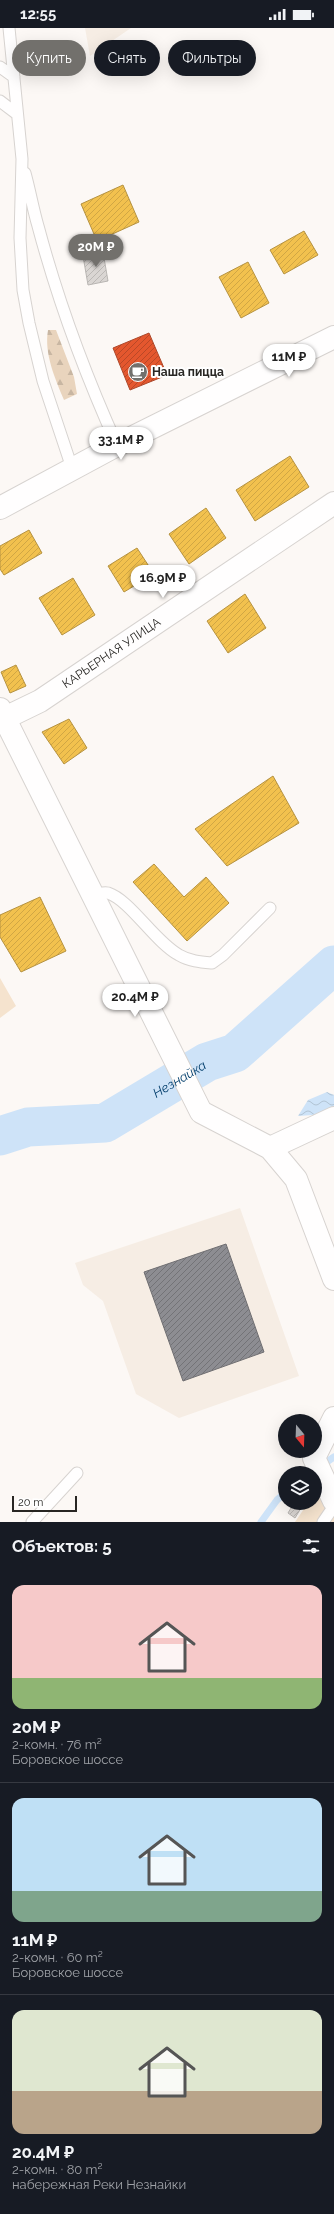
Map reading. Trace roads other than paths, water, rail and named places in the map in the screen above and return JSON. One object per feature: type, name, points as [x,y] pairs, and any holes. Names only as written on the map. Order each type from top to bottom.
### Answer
[{"type":"street","points":[[0,508],[117,444],[334,337]]},
{"type":"street","name":"КАРЬЕРНАЯ УЛИЦА","points":[[2,713],[40,700],[334,503]]},
{"type":"street","points":[[2,713],[201,1112],[270,1148],[296,1179],[334,1279]]},
{"type":"street","points":[[270,1148],[334,1118]]},
{"type":"street","points":[[334,1418],[314,1458],[334,1501]]},
{"type":"lane","points":[[9,28],[22,159],[38,226],[69,326],[88,378],[117,444]]},
{"type":"lane","points":[[0,67],[14,77]]},
{"type":"lane","points":[[0,101],[17,114]]},
{"type":"lane","points":[[22,159],[20,265],[28,317],[51,409],[72,468]]},
{"type":"lane","points":[[94,896],[102,893],[108,893],[125,903],[166,946],[180,956],[197,962],[212,963],[223,955],[270,908]]},
{"type":"lane","points":[[32,1522],[77,1473]]},
{"type":"lane","points":[[323,1522],[334,1506]]},
{"type":"water","points":[[327,1092],[334,1095],[334,1107],[313,1115],[298,1116],[308,1100]]},
{"type":"waterway","name":"Незнайка","points":[[0,1136],[28,1127],[105,1123],[207,1062],[235,1053],[334,965]]},
{"type":"waterway","points":[[321,1466],[334,1457]]},
{"type":"waterway","points":[[261,1522],[278,1499]]},
{"type":"place","name":"Наша пицца","points":[[138,372]]}]
